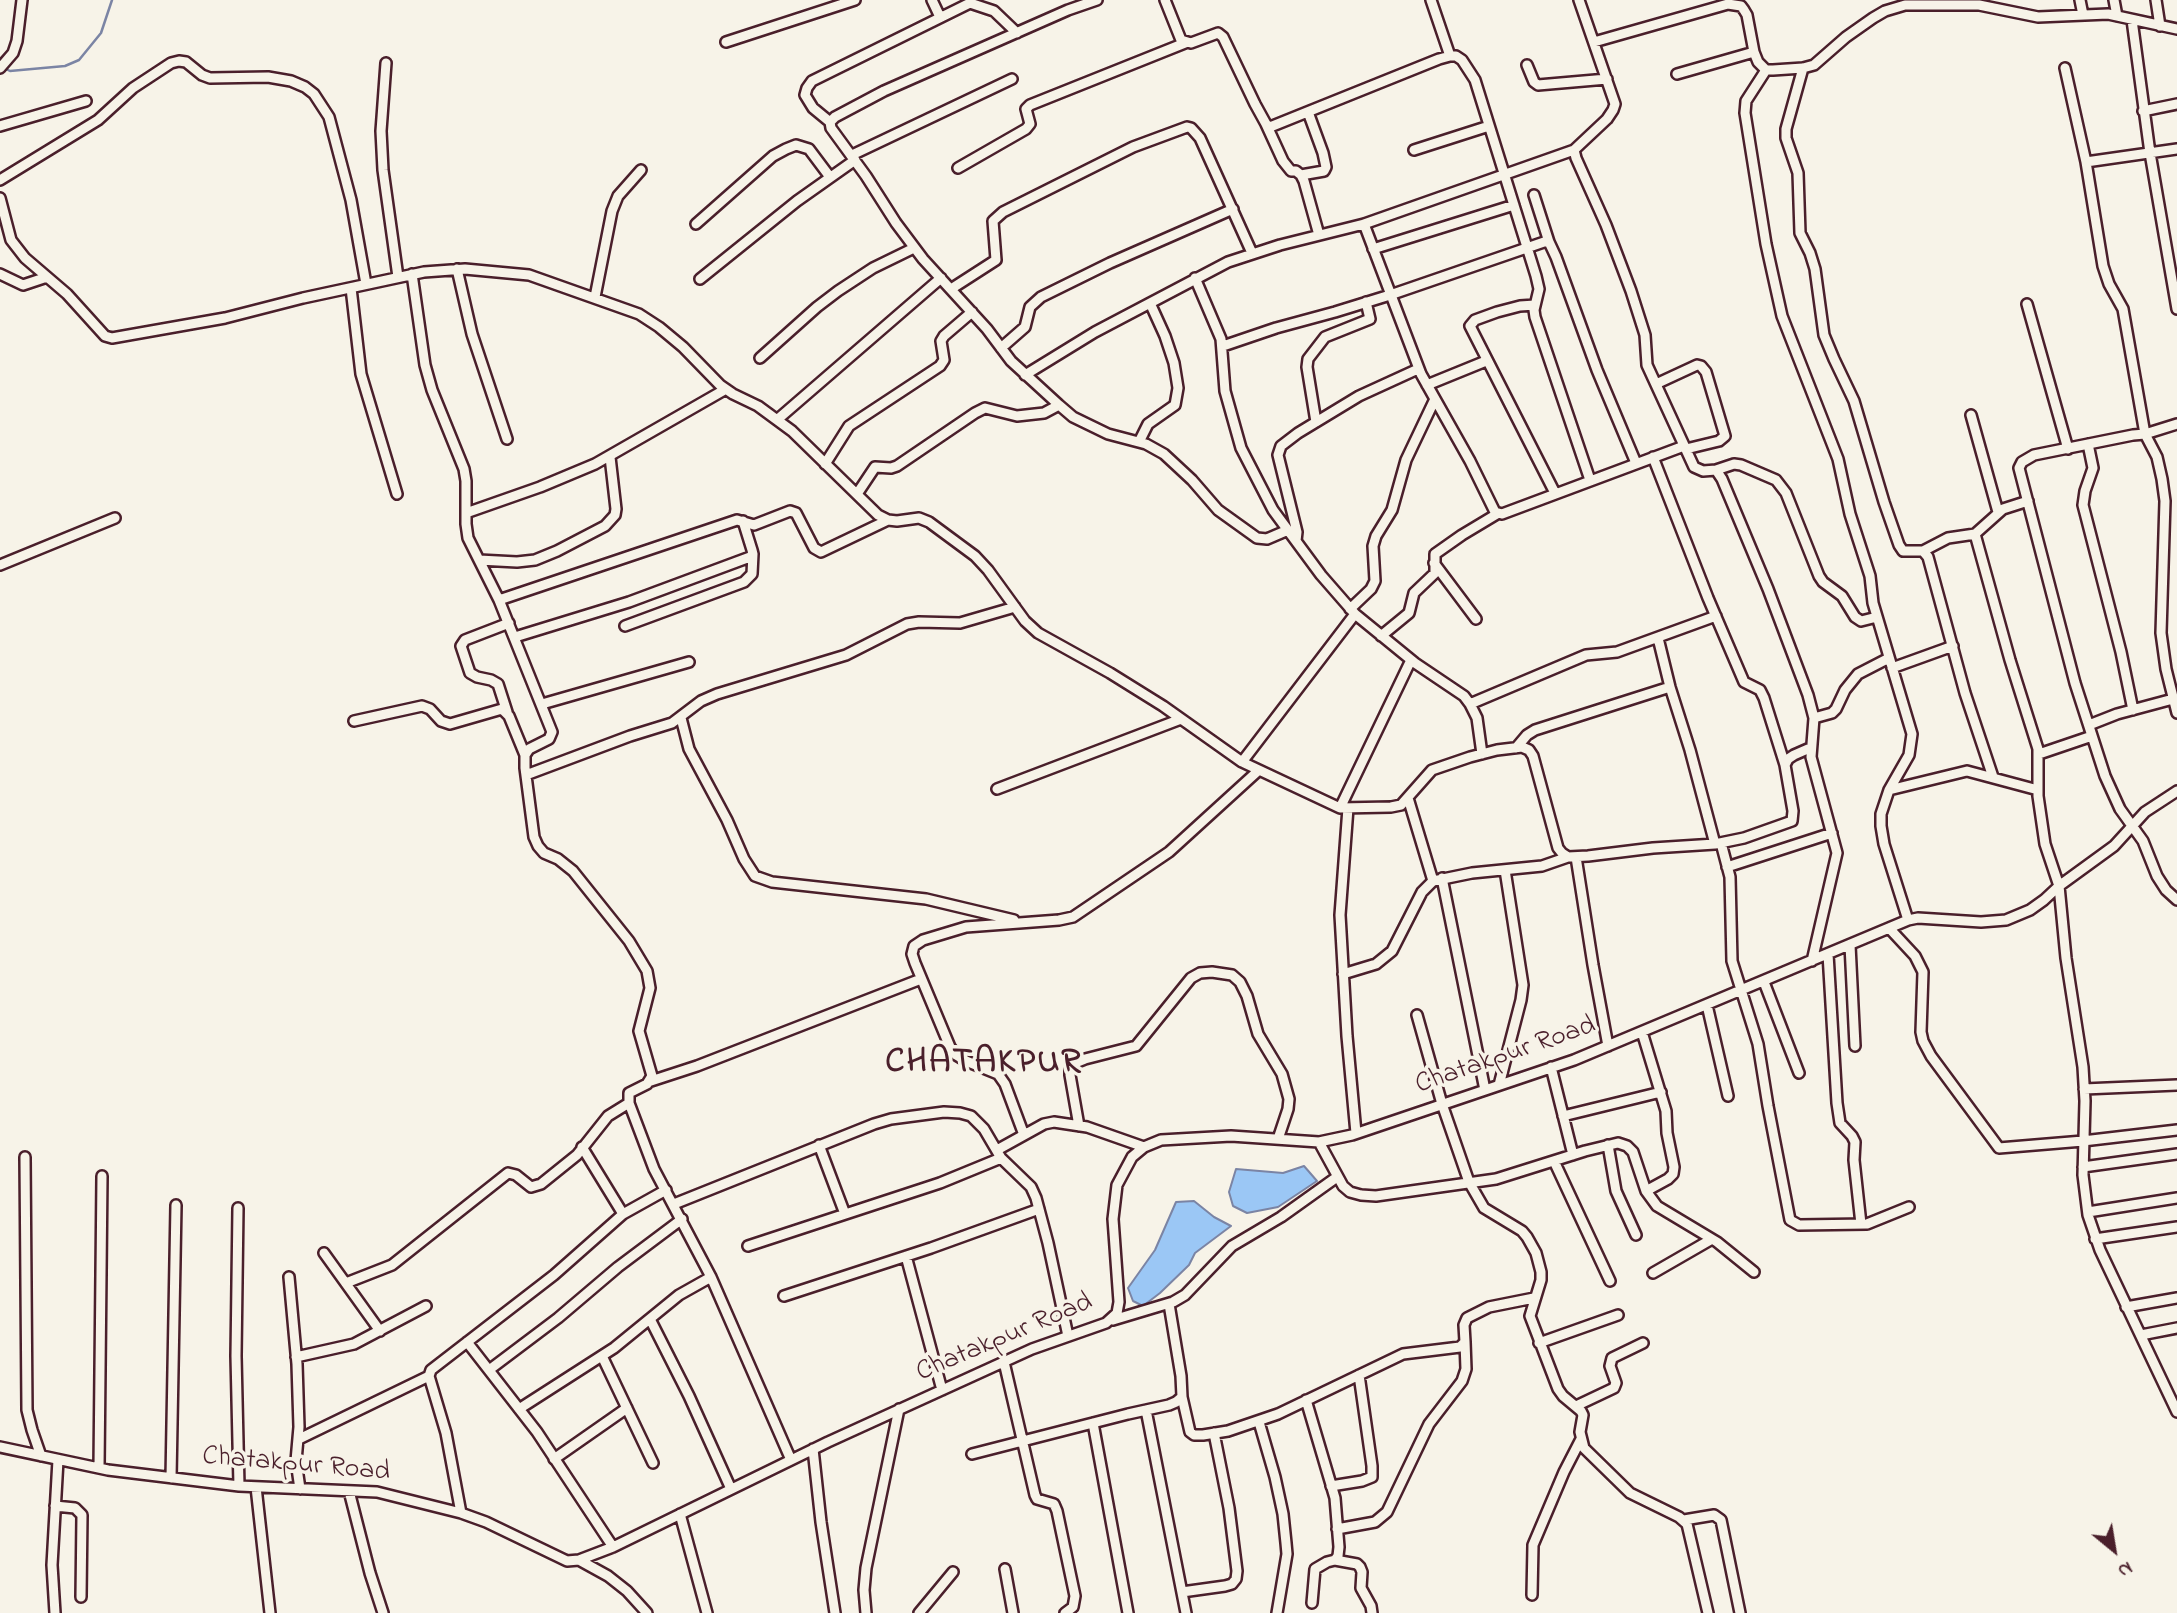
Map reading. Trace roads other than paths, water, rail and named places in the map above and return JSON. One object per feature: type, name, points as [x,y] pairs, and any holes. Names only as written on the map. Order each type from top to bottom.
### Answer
[{"type":"street","points":[[3,65],[13,53],[17,41],[22,0]]},
{"type":"street","points":[[726,42],[855,0]]},
{"type":"street","points":[[932,0],[940,18]]},
{"type":"street","points":[[830,122],[884,90],[1081,3],[1097,0]]},
{"type":"street","points":[[1165,0],[1178,35],[1185,43]]},
{"type":"street","points":[[1431,0],[1450,56]]},
{"type":"street","points":[[1025,374],[1095,332],[1195,278],[1252,253],[1364,224],[1574,150],[1614,110],[1615,104],[1579,0]]},
{"type":"street","points":[[2080,0],[2083,15]]},
{"type":"street","points":[[2114,0],[2117,16]]},
{"type":"street","points":[[2156,0],[2160,26]]},
{"type":"street","points":[[1017,33],[994,11],[970,3],[812,81],[805,95],[813,108],[830,122],[835,134],[914,247],[1001,348],[1059,405],[1073,417],[1108,434],[1139,442],[1164,454],[1192,480],[1218,510],[1256,538],[1268,539],[1288,530]]},
{"type":"street","points":[[1594,42],[1728,4],[1741,6],[1747,15],[1758,62],[1766,69],[1783,70],[1803,68],[1820,61],[1846,37],[1885,11],[1905,5],[1979,5],[2038,17],[2117,16],[2177,29]]},
{"type":"street","points":[[2132,20],[2143,111],[2177,309]]},
{"type":"street","points":[[958,168],[1026,130],[1030,124],[1026,109],[1030,105],[1185,43],[1218,33],[1223,37],[1287,167],[1301,176],[1319,235]]},
{"type":"street","points":[[1677,74],[1754,52]]},
{"type":"street","points":[[1266,124],[1270,127],[1276,126],[1450,56],[1462,60],[1475,80],[1514,205],[1539,289],[1535,317],[1590,480]]},
{"type":"street","points":[[0,180],[98,120],[133,88],[172,63],[186,62],[210,78],[268,77],[291,81],[314,94],[329,117],[351,200],[366,284]]},
{"type":"street","points":[[386,63],[381,131],[383,170],[398,277]]},
{"type":"street","points":[[1527,65],[1538,85],[1607,79]]},
{"type":"street","points":[[1803,68],[1786,129],[1786,138],[1798,173],[1800,233],[1811,253],[1815,269],[1822,326],[1854,401],[1899,545],[1903,551],[1923,551],[1948,538],[1975,534],[1998,512],[2028,501]]},
{"type":"street","points":[[2065,68],[2086,162],[2103,266],[2109,284],[2123,309],[2146,435],[2157,457],[2162,479],[2165,502],[2161,633],[2177,713]]},
{"type":"street","points":[[1766,69],[1746,101],[1745,113],[1766,244],[1782,316],[1838,459],[1850,514],[1870,576],[1873,603],[1912,741],[1903,769],[1889,790],[1881,814],[1884,844],[1909,920]]},
{"type":"street","points":[[700,279],[853,157],[1012,79]]},
{"type":"street","points":[[0,126],[86,101]]},
{"type":"street","points":[[2143,111],[2177,104]]},
{"type":"street","points":[[1301,176],[1324,171],[1326,167],[1308,112]]},
{"type":"street","points":[[1414,150],[1489,126]]},
{"type":"street","points":[[951,289],[996,260],[993,221],[1003,212],[1133,147],[1180,128],[1191,128],[1200,138],[1252,253]]},
{"type":"street","points":[[695,223],[774,156],[796,145],[808,149],[830,177]]},
{"type":"street","points":[[2086,162],[2177,149]]},
{"type":"street","points":[[1574,150],[1631,291],[1645,335],[1647,365],[1697,470],[1716,470],[1734,464],[1776,480],[1786,493],[1823,582],[1842,596],[1855,617],[1861,621],[1877,617]]},
{"type":"street","points":[[595,297],[612,211],[618,196],[641,170]]},
{"type":"street","points":[[1534,195],[1597,370],[1636,463]]},
{"type":"street","points":[[0,198],[11,240],[25,258],[67,294],[105,336],[112,338],[225,318],[412,274],[457,269],[529,275],[639,314],[683,347],[726,390],[778,419],[878,514],[888,520],[919,518],[929,522],[975,556],[1031,628],[1038,633],[1110,673],[1242,761],[1344,808],[1401,805],[1432,771],[1482,754],[1522,747],[1529,750],[1558,848],[1572,857],[1608,1046]]},
{"type":"street","points":[[1373,249],[1514,205]]},
{"type":"street","points":[[1001,348],[1025,327],[1030,307],[1041,297],[1110,263],[1233,209]]},
{"type":"street","points":[[1364,224],[1419,369],[1497,514]]},
{"type":"street","points":[[1223,346],[1390,295],[1549,242]]},
{"type":"street","points":[[761,358],[838,291],[873,268],[914,247]]},
{"type":"street","points":[[457,269],[472,334],[507,439]]},
{"type":"street","points":[[0,274],[23,285],[47,277]]},
{"type":"street","points":[[412,274],[425,365],[432,390],[464,469],[468,538],[499,600],[551,727],[551,736],[529,749],[525,755]]},
{"type":"street","points":[[778,419],[941,278]]},
{"type":"street","points":[[1195,278],[1223,346],[1225,391],[1241,447],[1273,510],[1352,612],[1411,660],[1464,696],[1470,704],[1479,729],[1482,754]]},
{"type":"street","points":[[351,288],[361,374],[397,495]]},
{"type":"street","points":[[1315,422],[1308,359],[1325,337],[1370,319],[1366,302]]},
{"type":"street","points":[[1139,442],[1148,424],[1175,405],[1178,388],[1174,363],[1150,303]]},
{"type":"street","points":[[2027,304],[2068,449]]},
{"type":"street","points":[[1535,305],[1512,307],[1471,323],[1471,330],[1555,494]]},
{"type":"street","points":[[825,464],[849,426],[940,366],[944,360],[941,341],[972,312]]},
{"type":"street","points":[[1427,386],[1486,361]]},
{"type":"street","points":[[1381,636],[1407,616],[1414,593],[1432,578],[1435,554],[1497,514],[1653,457],[1719,442],[1725,436],[1704,368],[1697,365],[1689,367],[1656,384]]},
{"type":"street","points":[[1296,541],[1297,532],[1278,455],[1281,446],[1359,396],[1419,369]]},
{"type":"street","points":[[466,513],[540,487],[610,457],[726,390]]},
{"type":"street","points":[[1242,761],[1376,582],[1373,546],[1376,536],[1392,510],[1406,460],[1435,399]]},
{"type":"street","points":[[857,494],[875,467],[897,466],[985,408],[1017,416],[1044,413],[1059,405]]},
{"type":"street","points":[[1971,415],[1998,512]]},
{"type":"street","points":[[2177,424],[2146,435],[2133,435],[2034,456],[2022,462],[2020,474],[2075,683],[2113,797],[2143,841],[2157,876],[2177,900]]},
{"type":"street","points":[[2088,444],[2093,468],[2083,505],[2133,710]]},
{"type":"street","points":[[479,560],[534,560],[605,526],[615,515],[616,509],[610,457]]},
{"type":"street","points":[[1343,974],[1376,964],[1392,951],[1422,892],[1437,879],[1542,866],[1572,857],[1718,844],[1793,821],[1785,765],[1765,698],[1760,690],[1744,682],[1653,457]]},
{"type":"street","points":[[1716,470],[1768,589],[1814,718],[1811,748],[1837,853],[1812,961]]},
{"type":"street","points":[[499,600],[731,522],[743,521],[754,525],[790,511],[796,513],[814,548],[821,552],[888,520]]},
{"type":"street","points":[[0,565],[115,519]]},
{"type":"street","points":[[625,626],[744,582],[752,573],[753,554],[743,521]]},
{"type":"street","points":[[1975,534],[2010,660],[2037,740],[2038,790],[2045,844],[2059,886],[2084,1089],[2083,1167],[2088,1212],[2095,1239],[2177,1412]]},
{"type":"street","points":[[1923,551],[1931,563],[1965,693],[1993,777]]},
{"type":"street","points":[[515,637],[629,602],[744,560],[753,554]]},
{"type":"street","points":[[1433,562],[1476,620]]},
{"type":"street","points":[[526,775],[672,723],[701,701],[717,694],[846,655],[907,624],[960,623],[1015,607]]},
{"type":"street","points":[[1470,704],[1586,655],[1609,655],[1716,616]]},
{"type":"street","points":[[509,623],[465,640],[461,646],[470,673],[498,684],[525,755],[534,837],[538,846],[544,853],[573,870],[629,941],[647,971],[650,988],[639,1031],[652,1076],[651,1081]]},
{"type":"street","points":[[1658,638],[1670,687],[1730,877],[1731,957],[1758,1044],[1790,1220],[1799,1225],[1861,1224],[1879,1220],[1909,1207]]},
{"type":"street","points":[[1814,718],[1832,713],[1836,709],[1845,690],[1858,674],[1953,646]]},
{"type":"street","points":[[1356,1133],[1346,1036],[1340,915],[1344,808],[1411,660]]},
{"type":"street","points":[[542,704],[689,662]]},
{"type":"street","points":[[1516,748],[1535,730],[1670,687]]},
{"type":"street","points":[[2089,725],[2106,717],[2173,699]]},
{"type":"street","points":[[354,721],[422,706],[430,709],[441,721],[450,724],[497,710],[507,712]]},
{"type":"street","points":[[681,718],[689,749],[755,876],[772,882],[926,899],[1022,923]]},
{"type":"street","points":[[997,789],[1181,719]]},
{"type":"street","points":[[2039,754],[2092,736]]},
{"type":"street","points":[[1785,765],[1794,755],[1811,748]]},
{"type":"street","points":[[1024,1135],[1005,1084],[998,1074],[966,1061],[950,1047],[912,954],[914,946],[923,940],[965,927],[1073,917],[1169,852],[1259,770]]},
{"type":"street","points":[[1889,790],[1967,771],[2038,790]]},
{"type":"street","name":"Chatakpur Road","points":[[0,1447],[99,1468],[171,1478],[239,1486],[377,1492],[461,1513],[567,1560],[579,1560],[613,1547],[899,1409],[1004,1362],[1105,1322],[1117,1313],[1119,1302],[1112,1219],[1117,1185],[1132,1157],[1144,1147],[1161,1140],[1231,1136],[1319,1142],[1356,1133],[1608,1046],[1909,920],[2007,920],[2030,910],[2114,846],[2145,812],[2177,791]]},
{"type":"street","points":[[1408,798],[1437,879],[1485,1090]]},
{"type":"street","points":[[1727,867],[1832,833]]},
{"type":"street","points":[[1499,1085],[1523,985],[1505,870]]},
{"type":"street","points":[[1889,928],[1916,956],[1923,972],[1923,1041],[1931,1056],[1999,1148],[2177,1130]]},
{"type":"street","points":[[1850,945],[1855,1046]]},
{"type":"street","points":[[1828,954],[1837,1103],[1840,1123],[1855,1142],[1854,1160],[1861,1224]]},
{"type":"street","points":[[1079,1126],[1070,1068],[1085,1059],[1136,1046],[1191,978],[1200,973],[1213,972],[1233,975],[1240,982],[1258,1034],[1282,1074],[1289,1099],[1278,1139]]},
{"type":"street","points":[[790,1460],[711,1276],[650,1160],[629,1103],[629,1093],[651,1081],[697,1066],[921,979]]},
{"type":"street","points":[[1763,982],[1799,1073]]},
{"type":"street","points":[[1707,1005],[1728,1096]]},
{"type":"street","points":[[1417,1015],[1442,1104],[1469,1182],[1483,1208],[1522,1231],[1533,1247],[1541,1275],[1530,1316],[1560,1392],[1583,1415],[1581,1439],[1533,1545],[1532,1595]]},
{"type":"street","points":[[1642,1032],[1666,1111],[1667,1133],[1674,1167],[1668,1180],[1646,1191]]},
{"type":"street","points":[[1551,1067],[1573,1155]]},
{"type":"street","points":[[2084,1089],[2177,1085]]},
{"type":"street","points":[[1563,1116],[1661,1092]]},
{"type":"street","points":[[346,1283],[393,1265],[508,1173],[516,1175],[531,1186],[536,1186],[570,1161],[608,1116],[629,1103]]},
{"type":"street","points":[[674,1204],[891,1119],[944,1112],[971,1115],[979,1121],[999,1154],[1031,1187],[1039,1209],[1068,1336]]},
{"type":"street","points":[[748,1246],[940,1183],[999,1154],[1044,1124],[1054,1122],[1079,1126],[1144,1147]]},
{"type":"street","points":[[1319,1142],[1343,1186],[1350,1192],[1376,1196],[1496,1179],[1618,1143],[1633,1152],[1646,1191],[1657,1206],[1712,1239],[1754,1272]]},
{"type":"street","points":[[819,1145],[845,1214]]},
{"type":"street","points":[[1608,1145],[1616,1191],[1636,1235]]},
{"type":"street","points":[[582,1147],[623,1214]]},
{"type":"street","points":[[2083,1167],[2177,1154]]},
{"type":"street","points":[[25,1157],[27,1410],[41,1456]]},
{"type":"street","points":[[1555,1161],[1610,1281]]},
{"type":"street","points":[[99,1468],[102,1176]]},
{"type":"street","points":[[1105,1322],[1169,1304],[1185,1295],[1232,1246],[1281,1217],[1337,1177]]},
{"type":"street","points":[[461,1513],[446,1433],[429,1376],[431,1370],[554,1275],[623,1214],[666,1190]]},
{"type":"street","points":[[2088,1212],[2177,1198]]},
{"type":"street","points":[[171,1478],[176,1205]]},
{"type":"street","points":[[238,1208],[236,1356],[239,1486]]},
{"type":"street","points":[[784,1296],[1039,1209]]},
{"type":"street","points":[[489,1370],[682,1219]]},
{"type":"street","points":[[2095,1239],[2177,1227]]},
{"type":"street","points":[[1653,1273],[1712,1239]]},
{"type":"street","points":[[324,1253],[380,1331]]},
{"type":"street","points":[[905,1256],[942,1390]]},
{"type":"street","points":[[519,1409],[602,1356],[679,1295],[711,1276]]},
{"type":"street","points":[[289,1277],[296,1357],[299,1440],[296,1461],[300,1489]]},
{"type":"street","points":[[1338,1529],[1368,1524],[1382,1518],[1387,1512],[1429,1424],[1462,1381],[1466,1369],[1464,1325],[1467,1318],[1489,1307],[1534,1298]]},
{"type":"street","points":[[2126,1307],[2177,1298]]},
{"type":"street","points":[[1169,1304],[1182,1397],[1190,1432],[1194,1435],[1259,1422],[1403,1354],[1453,1349],[1465,1342]]},
{"type":"street","points":[[296,1357],[344,1347],[426,1306]]},
{"type":"street","points":[[1539,1343],[1618,1315]]},
{"type":"street","points":[[650,1319],[731,1489]]},
{"type":"street","points":[[2141,1335],[2177,1328]]},
{"type":"street","points":[[467,1342],[519,1409],[613,1547]]},
{"type":"street","points":[[1576,1406],[1614,1388],[1616,1383],[1610,1366],[1612,1358],[1643,1343]]},
{"type":"street","points":[[602,1356],[653,1463]]},
{"type":"street","points":[[1004,1362],[1034,1495],[1037,1499],[1054,1504],[1057,1511],[1075,1596],[1073,1607],[1065,1613]]},
{"type":"street","points":[[1331,1486],[1372,1477],[1359,1375]]},
{"type":"street","points":[[299,1440],[429,1376]]},
{"type":"street","points":[[972,1454],[1170,1405],[1182,1397]]},
{"type":"street","points":[[1306,1400],[1335,1498],[1338,1529],[1338,1556],[1335,1560]]},
{"type":"street","points":[[554,1459],[627,1408]]},
{"type":"street","points":[[866,1613],[866,1567],[899,1409]]},
{"type":"street","points":[[1146,1410],[1186,1613]]},
{"type":"street","points":[[1259,1422],[1283,1514],[1287,1554],[1276,1613]]},
{"type":"street","points":[[1093,1423],[1128,1613]]},
{"type":"street","points":[[1182,1592],[1232,1584],[1236,1579],[1229,1508],[1214,1433]]},
{"type":"street","points":[[1581,1439],[1589,1454],[1630,1493],[1684,1520],[1690,1531],[1708,1613]]},
{"type":"street","points":[[813,1449],[835,1613]]},
{"type":"street","points":[[55,1613],[52,1565],[58,1460]]},
{"type":"street","points":[[256,1487],[270,1613]]},
{"type":"street","points":[[349,1491],[383,1613]]},
{"type":"street","points":[[55,1506],[75,1508],[82,1515],[81,1597]]},
{"type":"street","points":[[680,1514],[707,1613]]},
{"type":"street","points":[[1684,1520],[1714,1515],[1721,1520],[1740,1613]]},
{"type":"street","points":[[579,1560],[608,1576],[627,1591],[647,1613]]},
{"type":"street","points":[[1312,1603],[1315,1569],[1335,1560],[1360,1567],[1361,1588],[1372,1613]]},
{"type":"street","points":[[1005,1569],[1013,1613]]},
{"type":"street","points":[[919,1613],[953,1572]]},
{"type":"water","points":[[1304,1166],[1317,1181],[1278,1207],[1247,1213],[1233,1206],[1229,1192],[1236,1169],[1283,1173]]},
{"type":"water","points":[[1194,1201],[1231,1226],[1195,1253],[1189,1265],[1160,1293],[1143,1306],[1133,1301],[1128,1288],[1155,1250],[1176,1202]]},
{"type":"waterway","points":[[4,68],[10,71],[65,66],[79,60],[101,33],[112,0]]},
{"type":"district","name":"CHATAKPUR","points":[[984,1065]]}]
